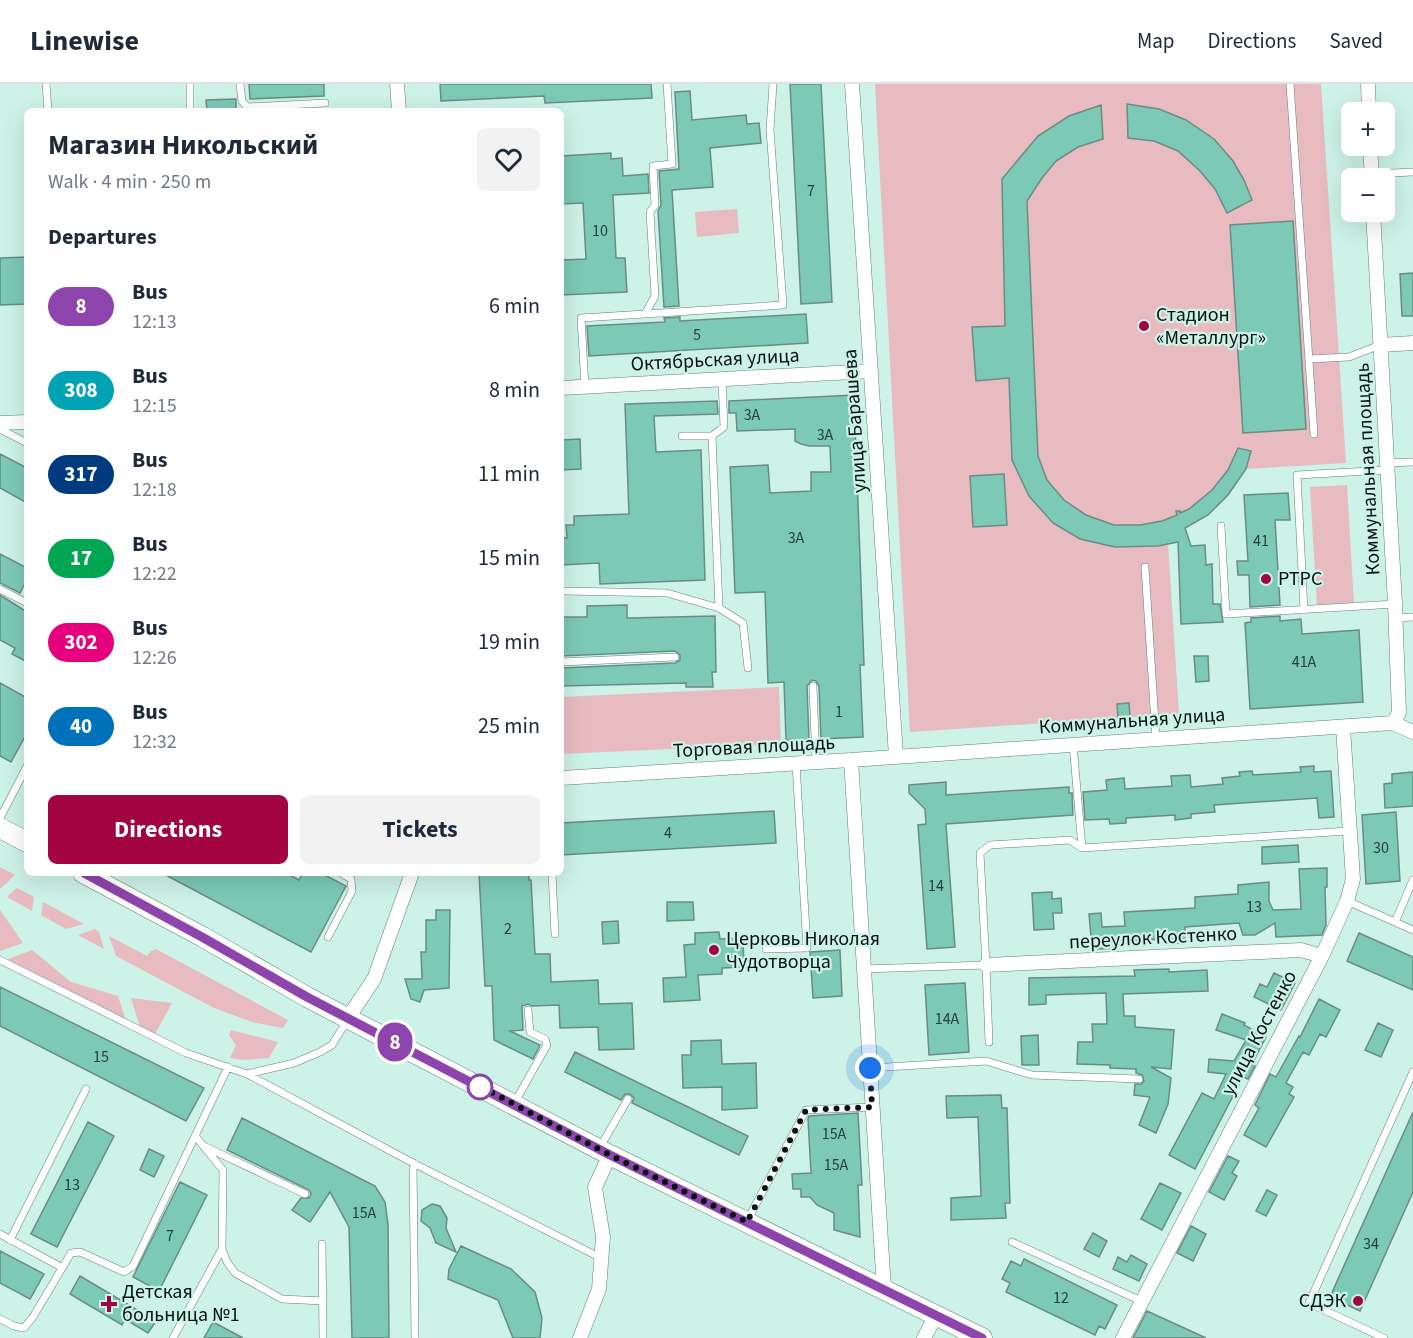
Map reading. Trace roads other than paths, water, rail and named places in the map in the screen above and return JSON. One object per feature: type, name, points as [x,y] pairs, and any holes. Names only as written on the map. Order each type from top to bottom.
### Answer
[{"type":"main road","points":[[0,828],[24,840]]},
{"type":"main road","points":[[89,876],[307,997],[604,1152],[982,1338]]},
{"type":"street","points":[[397,84],[399,108]]},
{"type":"street","name":"улица Барашева","points":[[852,84],[896,756]]},
{"type":"street","points":[[1368,84],[1369,102]]},
{"type":"street","name":"Коммунальная площадь","points":[[1374,222],[1399,713],[1392,723]]},
{"type":"street","points":[[1381,345],[1413,343]]},
{"type":"street","name":"Октябрьская улица","points":[[564,388],[871,371]]},
{"type":"street","points":[[0,423],[24,422]]},
{"type":"street","name":"Коммунальная улица","points":[[851,760],[1392,723],[1413,732]]},
{"type":"street","name":"улица Костенко","points":[[1123,1338],[1322,956],[1347,900],[1353,879],[1343,727]]},
{"type":"street","name":"Торговая площадь","points":[[564,778],[851,760],[884,1290]]},
{"type":"street","points":[[348,1018],[374,979],[411,876]]},
{"type":"street","name":"переулок Костенко","points":[[986,965],[1301,950],[1322,956]]},
{"type":"street","points":[[580,1338],[599,1288],[603,1237],[595,1187],[604,1152]]},
{"type":"street","points":[[924,1338],[936,1316]]},
{"type":"lane","points":[[46,84],[48,108]]},
{"type":"lane","points":[[190,84],[190,108]]},
{"type":"lane","points":[[240,84],[242,101],[247,107],[325,103]]},
{"type":"lane","points":[[645,314],[655,296],[650,212],[655,205],[653,166],[672,164],[667,84]]},
{"type":"lane","points":[[585,387],[581,318],[783,305],[770,130],[773,84]]},
{"type":"lane","points":[[1290,84],[1314,434]]},
{"type":"lane","points":[[1395,174],[1413,172]]},
{"type":"lane","points":[[1310,358],[1348,357],[1381,345]]},
{"type":"lane","points":[[682,436],[712,436],[724,427],[722,379]]},
{"type":"lane","points":[[0,429],[24,441]]},
{"type":"lane","points":[[712,436],[719,608]]},
{"type":"lane","points":[[1304,610],[1297,475],[1413,462]]},
{"type":"lane","points":[[1221,526],[1226,614],[1304,610],[1395,611],[1413,617]]},
{"type":"lane","points":[[1145,567],[1155,739]]},
{"type":"lane","points":[[0,589],[24,601]]},
{"type":"lane","points":[[564,591],[668,593],[719,608],[743,623],[748,668]]},
{"type":"lane","points":[[564,662],[675,657]]},
{"type":"lane","points":[[813,686],[816,762]]},
{"type":"lane","points":[[1073,744],[1082,848]]},
{"type":"lane","points":[[766,949],[807,948],[796,764]]},
{"type":"lane","points":[[0,818],[24,772]]},
{"type":"lane","points":[[989,1042],[980,853],[990,845],[1070,840],[1082,848],[1349,831]]},
{"type":"lane","points":[[328,937],[352,891],[351,879],[346,876]]},
{"type":"lane","points":[[552,876],[555,934]]},
{"type":"lane","points":[[1395,922],[1413,880]]},
{"type":"lane","points":[[1347,900],[1413,930]]},
{"type":"lane","points":[[0,960],[186,1053],[247,1074],[413,1163],[601,1258]]},
{"type":"lane","points":[[864,969],[986,965]]},
{"type":"lane","points":[[514,1104],[548,1045],[545,1040],[530,1032],[528,1010]]},
{"type":"lane","points":[[247,1074],[294,1063],[320,1052],[332,1045],[348,1018]]},
{"type":"lane","points":[[870,1068],[986,1061],[1032,1075],[1139,1079]]},
{"type":"lane","points":[[0,1319],[24,1328],[71,1253],[80,1252],[124,1272],[133,1266],[228,1067]]},
{"type":"lane","points":[[1381,1337],[1309,1303],[1413,1072]]},
{"type":"lane","points":[[10,1240],[86,1089]]},
{"type":"lane","points":[[604,1152],[628,1099]]},
{"type":"lane","points":[[747,1222],[806,1110],[872,1107]]},
{"type":"lane","points":[[196,1137],[223,1170],[222,1249],[235,1273],[282,1299],[323,1301]]},
{"type":"lane","points":[[202,1145],[305,1194]]},
{"type":"lane","points":[[413,1163],[415,1338]]},
{"type":"lane","points":[[0,1234],[62,1267]]},
{"type":"lane","points":[[1012,1242],[1141,1301]]},
{"type":"lane","points":[[322,1244],[323,1338]]},
{"type":"lane","points":[[173,1338],[222,1249]]},
{"type":"place","name":"Стадион «Металлург»","points":[[1144,326]]},
{"type":"place","name":"РТРС","points":[[1266,579]]},
{"type":"place","name":"Церковь Николая Чудотворца","points":[[714,950]]},
{"type":"place","name":"СДЭК","points":[[1358,1301]]},
{"type":"place","name":"Детская больница №1","points":[[109,1304]]}]
